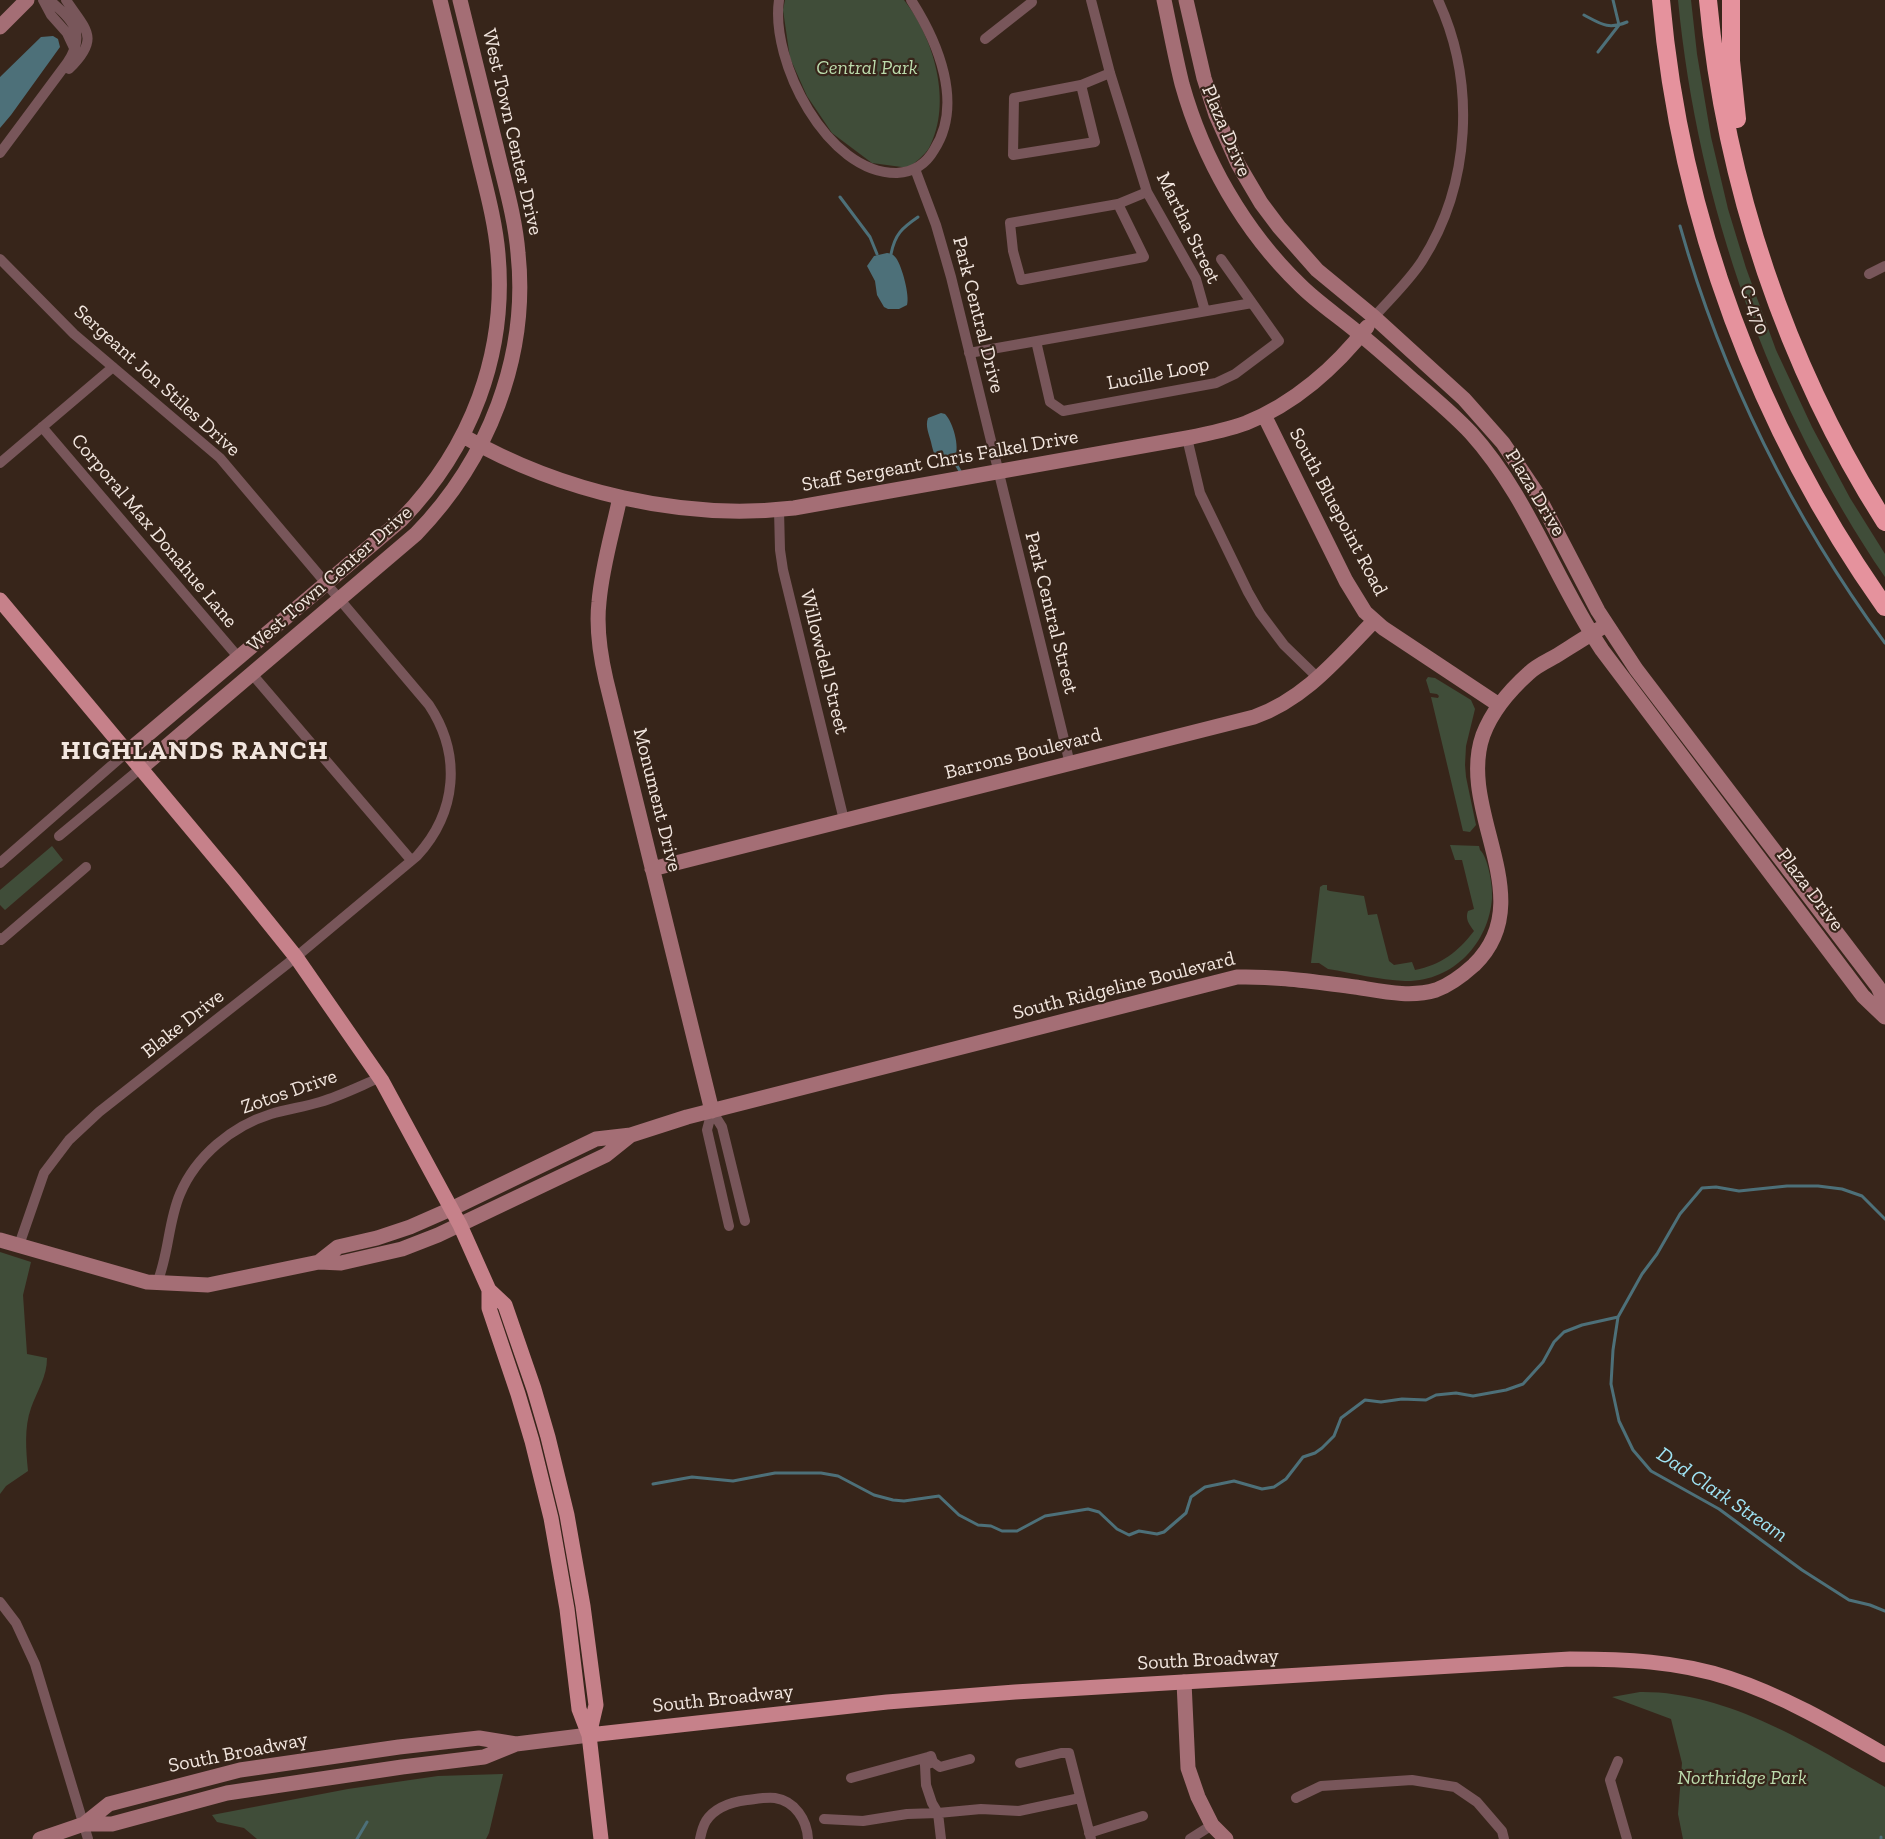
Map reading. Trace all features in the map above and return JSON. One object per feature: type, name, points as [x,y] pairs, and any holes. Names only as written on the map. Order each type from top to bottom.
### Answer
[{"type":"highway","points":[[1649,0],[1668,112],[1683,142]]},
{"type":"highway","name":"C-470","points":[[1661,0],[1671,79],[1698,209],[1732,315],[1760,386],[1787,444],[1858,568],[1885,607]]},
{"type":"highway","name":"C-470","points":[[1708,0],[1716,65],[1732,150],[1754,236],[1775,297],[1818,400],[1851,464],[1885,522]]},
{"type":"highway","points":[[1731,0],[1732,69],[1740,145],[1751,200],[1772,273],[1775,297]]},
{"type":"main road","points":[[0,600],[296,957],[380,1078],[460,1225],[489,1290],[489,1308],[521,1403],[551,1518],[567,1609],[579,1709],[589,1735],[601,1839]]},
{"type":"main road","name":"South Broadway","points":[[589,1735],[887,1702],[1570,1659],[1620,1659],[1667,1664],[1720,1675],[1771,1694],[1811,1713],[1885,1755]]},
{"type":"street","points":[[0,27],[27,0]]},
{"type":"street","points":[[43,0],[51,15],[67,33],[75,50]]},
{"type":"street","points":[[0,153],[75,50],[77,41],[74,25],[50,0]]},
{"type":"street","points":[[45,93],[81,57],[87,43],[85,26],[66,0]]},
{"type":"street","name":"West Town Center Drive","points":[[127,752],[328,584],[413,507],[440,474],[463,436],[480,398],[491,359],[498,321],[500,274],[497,240],[440,0]]},
{"type":"street","name":"West Town Center Drive","points":[[141,768],[402,547],[430,519],[453,490],[481,446],[501,397],[512,356],[519,307],[519,267],[512,216],[460,0]]},
{"type":"street","points":[[778,0],[780,33],[790,74],[805,104],[822,129],[849,155],[862,165],[886,172],[915,169],[928,159],[940,140],[945,122],[947,98],[944,73],[937,48],[911,0]]},
{"type":"street","points":[[985,39],[1033,0]]},
{"type":"street","name":"Martha Street","points":[[969,353],[1205,311],[1196,279],[1147,192],[1110,74],[1091,0]]},
{"type":"street","name":"Plaza Drive","points":[[1164,0],[1182,84],[1195,122],[1218,174],[1243,216],[1280,264],[1301,286],[1361,334],[1450,412],[1484,449],[1520,502],[1591,634],[1863,996],[1885,1017]]},
{"type":"street","name":"Plaza Drive","points":[[1186,0],[1204,78],[1219,124],[1238,164],[1267,211],[1317,270],[1374,317],[1464,399],[1503,443],[1536,492],[1606,625],[1636,669],[1878,987],[1885,1002]]},
{"type":"street","points":[[1374,317],[1421,262],[1441,228],[1453,195],[1462,144],[1463,100],[1449,26],[1438,0]]},
{"type":"street","points":[[1081,85],[1095,142],[1013,155],[1014,98],[1081,85],[1110,74]]},
{"type":"street","name":"Park Central Drive","points":[[915,169],[936,225],[999,472]]},
{"type":"street","points":[[1118,204],[1144,257],[1022,280],[1013,251],[1010,224],[1118,204],[1147,192]]},
{"type":"street","name":"Sergeant Jon Stiles Drive","points":[[0,259],[74,334],[220,458],[429,705],[444,731],[448,745],[452,767],[449,798],[429,842],[411,860]]},
{"type":"street","name":"Lucille Loop","points":[[1036,341],[1050,402],[1063,411],[1216,383],[1235,374],[1279,341],[1221,259]]},
{"type":"street","points":[[1869,274],[1885,266]]},
{"type":"street","points":[[1205,311],[1252,303]]},
{"type":"street","name":"Staff Sergeant Chris Falkel Drive","points":[[463,436],[546,474],[620,497],[712,510],[779,510],[830,503],[1227,429],[1264,415],[1296,396],[1341,357],[1374,317]]},
{"type":"street","points":[[0,463],[113,366]]},
{"type":"street","name":"South Bluepoint Road","points":[[1264,415],[1359,603],[1374,621],[1499,705]]},
{"type":"street","name":"Corporal Max Donahue Lane","points":[[42,427],[239,658]]},
{"type":"street","points":[[1187,438],[1200,493],[1248,592],[1260,613],[1284,645],[1318,678]]},
{"type":"street","name":"Park Central Street","points":[[999,472],[1070,764]]},
{"type":"street","name":"Monument Drive","points":[[620,497],[598,602],[599,639],[606,680],[712,1111],[722,1127],[745,1221]]},
{"type":"street","name":"Willowdell Street","points":[[779,510],[783,570],[844,820]]},
{"type":"street","name":"Barrons Boulevard","points":[[652,869],[1254,717],[1283,704],[1318,678],[1374,621]]},
{"type":"street","name":"South Ridgeline Boulevard","points":[[319,1262],[338,1247],[399,1230],[452,1209],[596,1139],[631,1135],[712,1111],[1237,977],[1270,976],[1408,994],[1437,990],[1464,974],[1485,954],[1497,930],[1501,905],[1499,877],[1479,791],[1477,759],[1483,734],[1499,705],[1530,672],[1606,625]]},
{"type":"street","points":[[252,674],[411,860]]},
{"type":"street","points":[[0,862],[127,752]]},
{"type":"street","points":[[58,836],[141,768]]},
{"type":"street","points":[[1756,854],[1762,850],[1770,854],[1805,901],[1814,903]]},
{"type":"street","name":"Blake Drive","points":[[19,1245],[44,1173],[69,1140],[99,1112],[296,957],[411,860]]},
{"type":"street","points":[[1,939],[86,867]]},
{"type":"street","name":"Zotos Drive","points":[[157,1282],[162,1270],[178,1199],[186,1181],[209,1152],[237,1130],[260,1118],[322,1101],[380,1078]]},
{"type":"street","name":"Monument Drive","points":[[712,1111],[707,1130],[729,1226]]},
{"type":"street","name":"South Ridgeline Boulevard","points":[[319,1262],[341,1263],[402,1249],[460,1225],[606,1155],[631,1135]]},
{"type":"street","points":[[0,1240],[147,1282],[208,1285],[319,1262]]},
{"type":"street","points":[[0,1602],[16,1623],[35,1664],[86,1832]]},
{"type":"street","points":[[1184,1682],[1188,1768],[1198,1797],[1212,1825],[1226,1839]]},
{"type":"street","name":"South Broadway","points":[[40,1839],[86,1832],[109,1804],[240,1770],[479,1738],[516,1744],[589,1735]]},
{"type":"street","points":[[1020,1763],[1069,1753],[1090,1836],[1143,1816]]},
{"type":"street","points":[[851,1778],[934,1762],[969,1759]]},
{"type":"street","points":[[1618,1761],[1610,1780],[1627,1839]]},
{"type":"street","points":[[934,1762],[925,1766],[926,1785],[938,1813],[941,1839]]},
{"type":"street","points":[[1296,1798],[1321,1786],[1412,1780],[1455,1787],[1477,1802],[1502,1831],[1504,1839]]},
{"type":"street","points":[[700,1839],[706,1821],[729,1803],[776,1798],[794,1808],[807,1825],[808,1839]]},
{"type":"street","points":[[824,1819],[863,1821],[907,1814],[981,1809],[1018,1811],[1080,1798]]},
{"type":"street","points":[[1190,1839],[1212,1825]]},
{"type":"green space","name":"Central Park","points":[[785,0],[904,0],[924,33],[937,71],[940,91],[936,130],[929,148],[909,168],[872,163],[832,133],[807,96],[790,58],[783,10]]},
{"type":"green space","points":[[1678,0],[1691,0],[1697,54],[1711,137],[1728,209],[1746,268],[1776,350],[1812,427],[1850,498],[1885,554],[1885,577],[1844,512],[1807,444],[1774,374],[1746,302],[1722,228],[1702,153],[1688,77]]},
{"type":"green space","points":[[1428,677],[1435,678],[1471,700],[1475,709],[1466,746],[1465,765],[1476,825],[1470,832],[1463,831],[1431,697],[1438,698],[1439,696],[1430,693],[1426,680]]},
{"type":"green space","points":[[1450,845],[1479,846],[1488,865],[1491,879],[1492,898],[1484,930],[1465,957],[1438,975],[1422,980],[1405,981],[1328,969],[1319,963],[1311,963],[1320,887],[1323,885],[1327,885],[1327,890],[1330,891],[1364,896],[1368,915],[1377,914],[1389,961],[1394,965],[1412,962],[1415,970],[1424,968],[1441,961],[1455,951],[1474,931],[1467,917],[1468,911],[1474,909],[1462,860],[1455,860]]},
{"type":"green space","points":[[52,846],[63,860],[5,910],[0,905],[0,890]]},
{"type":"green space","points":[[0,1252],[31,1262],[23,1295],[27,1354],[47,1358],[47,1365],[27,1423],[28,1471],[6,1486],[0,1494]]},
{"type":"green space","name":"Northridge Park","points":[[1640,1692],[1673,1694],[1705,1701],[1768,1723],[1885,1787],[1885,1839],[1683,1839],[1678,1814],[1682,1763],[1671,1719],[1612,1697]]},
{"type":"green space","points":[[503,1774],[486,1839],[257,1839],[244,1828],[217,1822],[212,1815],[348,1789],[438,1776]]},
{"type":"water","points":[[53,36],[58,39],[60,47],[0,128],[0,77],[41,37]]},
{"type":"water","points":[[887,253],[896,258],[906,288],[907,305],[899,309],[884,307],[877,295],[875,281],[867,266],[874,256]]},
{"type":"water","points":[[941,413],[945,414],[951,423],[957,447],[955,457],[944,462],[935,456],[927,427],[928,418]]},
{"type":"waterway","points":[[1598,52],[1619,25],[1613,0]]},
{"type":"waterway","points":[[1584,15],[1610,26],[1627,22]]},
{"type":"waterway","points":[[840,197],[870,237],[877,254]]},
{"type":"waterway","points":[[891,254],[900,232],[918,217]]},
{"type":"waterway","points":[[1680,226],[1717,336],[1764,443],[1820,546],[1885,643]]},
{"type":"waterway","points":[[953,459],[960,471]]},
{"type":"waterway","points":[[653,1484],[692,1477],[733,1481],[775,1473],[821,1473],[838,1476],[874,1495],[893,1500],[904,1501],[939,1496],[959,1515],[978,1525],[991,1526],[1002,1531],[1017,1531],[1045,1516],[1088,1509],[1099,1512],[1117,1529],[1129,1535],[1139,1531],[1157,1534],[1164,1532],[1186,1513],[1191,1497],[1205,1487],[1234,1481],[1262,1489],[1274,1487],[1286,1479],[1303,1457],[1322,1448],[1334,1436],[1341,1418],[1365,1400],[1381,1402],[1402,1399],[1426,1400],[1436,1395],[1456,1393],[1473,1396],[1506,1390],[1523,1384],[1543,1362],[1554,1342],[1564,1332],[1582,1325],[1618,1317],[1680,1214],[1702,1188],[1716,1187],[1739,1191],[1787,1186],[1818,1186],[1842,1189],[1862,1196],[1885,1219]]},
{"type":"waterway","name":"Dad Clark Stream","points":[[1618,1317],[1611,1384],[1619,1421],[1633,1450],[1651,1471],[1719,1509],[1802,1570],[1849,1600],[1885,1611]]},
{"type":"waterway","points":[[357,1839],[367,1822]]},
{"type":"district","name":"HIGHLANDS RANCH","points":[[195,752]]}]
